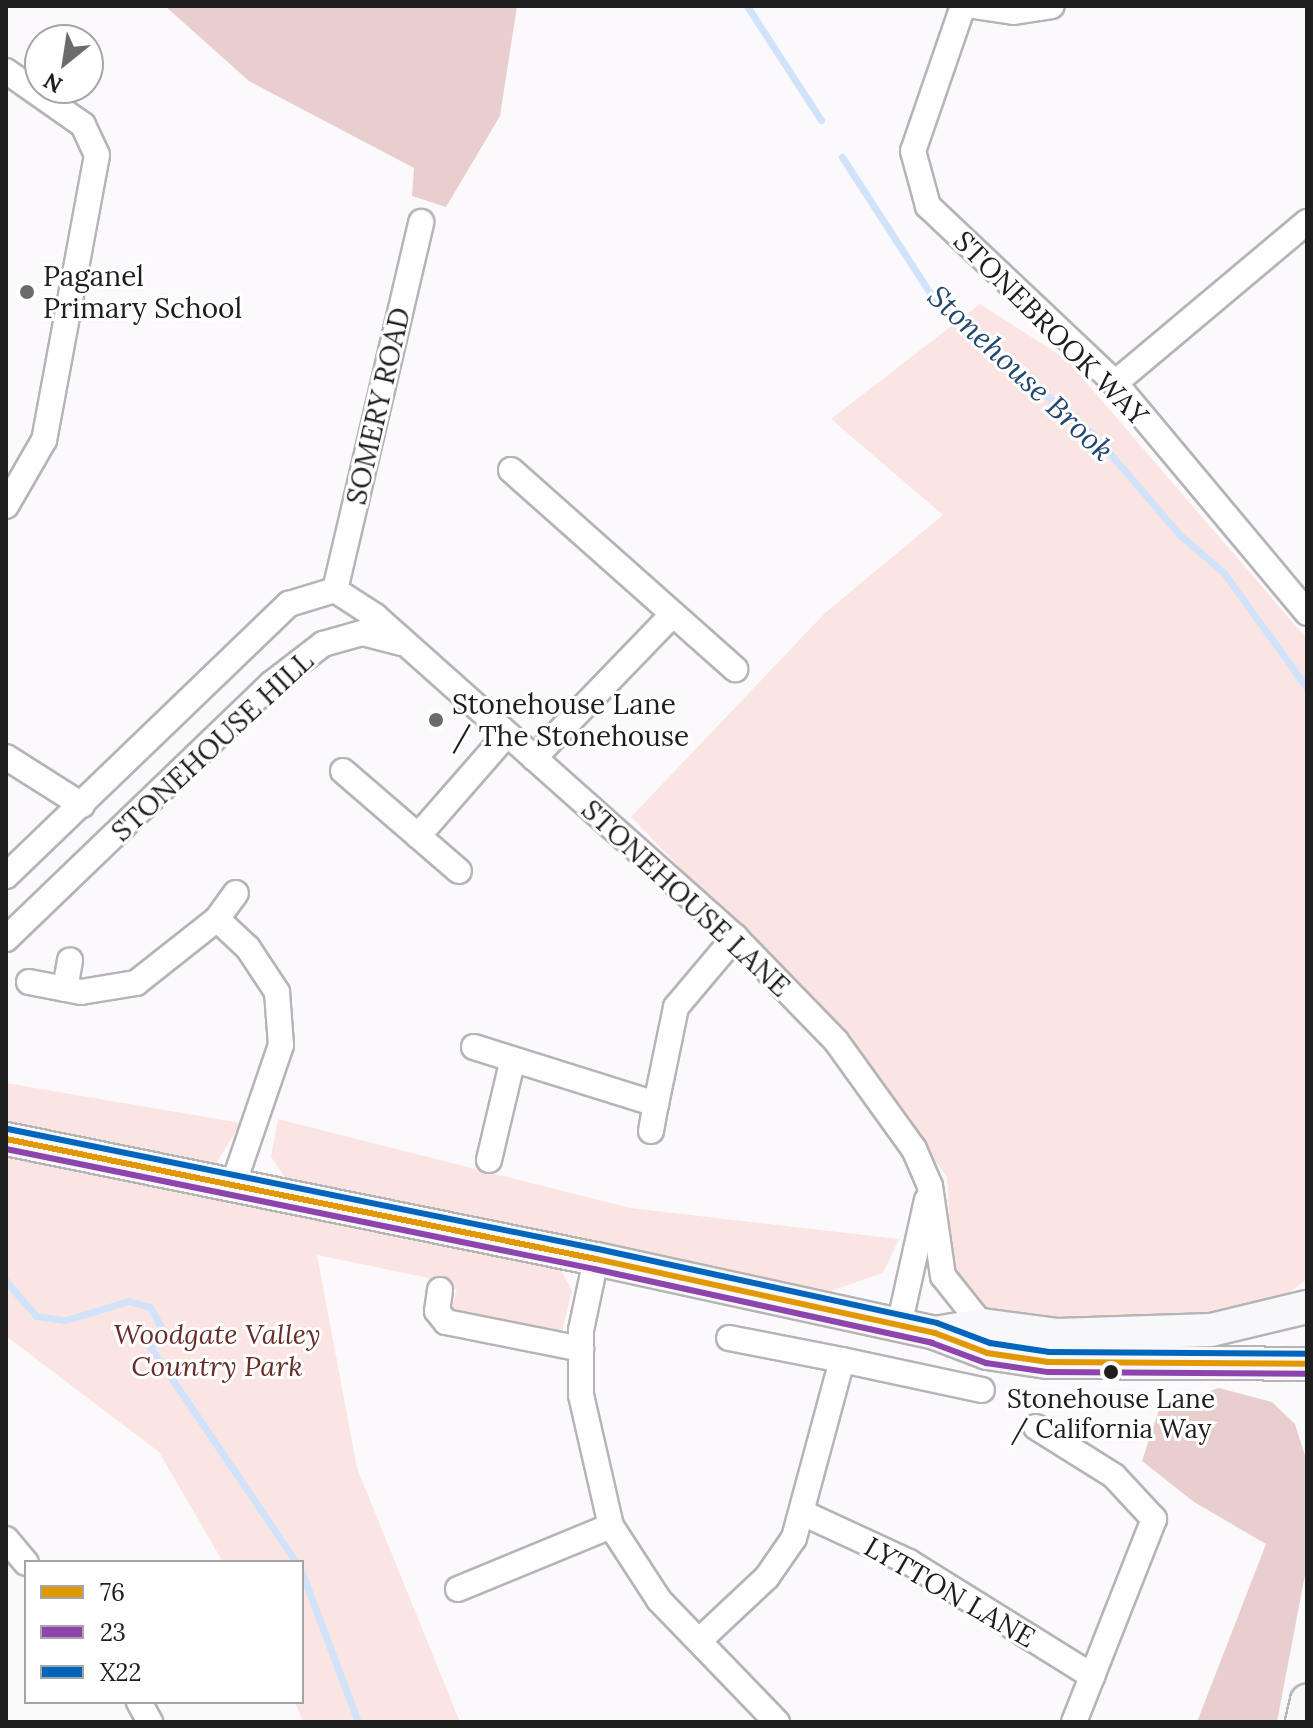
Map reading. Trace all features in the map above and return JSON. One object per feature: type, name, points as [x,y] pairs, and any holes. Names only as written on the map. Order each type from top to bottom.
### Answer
[{"type":"street","name":"STONEBROOK WAY","points":[[963,6],[913,151],[928,206],[1115,383],[1307,613]]},
{"type":"street","points":[[973,6],[1052,6]]},
{"type":"street","points":[[6,71],[83,125],[97,155],[44,440],[6,506]]},
{"type":"street","name":"SOMERY ROAD","points":[[335,590],[421,222]]},
{"type":"street","points":[[1115,383],[1307,222]]},
{"type":"street","points":[[511,470],[735,669]]},
{"type":"street","points":[[335,590],[404,644]]},
{"type":"street","name":"STONEHOUSE HILL","points":[[6,876],[289,604],[335,590]]},
{"type":"street","points":[[534,758],[673,614]]},
{"type":"street","name":"STONEHOUSE HILL","points":[[6,939],[271,684],[323,644],[362,633],[404,644]]},
{"type":"street","name":"STONEHOUSE LANE","points":[[404,644],[735,937],[836,1041],[914,1149],[930,1186],[943,1276],[982,1325]]},
{"type":"street","points":[[418,836],[507,734]]},
{"type":"street","points":[[6,757],[82,805]]},
{"type":"street","points":[[343,771],[459,871]]},
{"type":"street","points":[[29,982],[106,992],[136,983],[217,919],[236,893]]},
{"type":"street","points":[[217,919],[277,992],[281,1045],[233,1185]]},
{"type":"street","points":[[651,1131],[676,1007],[735,937]]},
{"type":"street","points":[[65,989],[70,960]]},
{"type":"street","points":[[474,1047],[512,1063],[656,1104]]},
{"type":"street","points":[[489,1160],[512,1063]]},
{"type":"street","points":[[6,1139],[596,1259],[935,1333],[987,1353],[1048,1362],[1307,1364]]},
{"type":"street","points":[[899,1326],[930,1186]]},
{"type":"street","points":[[596,1259],[581,1349],[588,1449],[611,1526],[659,1600],[701,1639],[777,1722]]},
{"type":"street","points":[[440,1290],[437,1311],[446,1322],[581,1349]]},
{"type":"street","points":[[935,1333],[982,1325],[1058,1335],[1211,1330],[1307,1307]]},
{"type":"street","points":[[729,1338],[982,1390]]},
{"type":"street","points":[[701,1639],[767,1577],[805,1514],[842,1360]]},
{"type":"street","points":[[1036,1427],[1114,1476],[1154,1519],[1074,1722]]},
{"type":"street","name":"LYTTON LANE","points":[[805,1514],[909,1562],[1092,1676]]},
{"type":"street","points":[[458,1589],[611,1526]]},
{"type":"street","points":[[6,1539],[24,1561]]},
{"type":"street","points":[[1302,1722],[1307,1701]]},
{"type":"street","points":[[140,1704],[150,1722]]},
{"type":"green space","points":[[980,304],[1066,359],[1307,639],[1307,1279],[1287,1294],[1193,1323],[996,1321],[952,1271],[947,1177],[838,1030],[631,817],[825,613],[943,515],[831,419]]},
{"type":"green space","points":[[6,1083],[241,1123],[215,1165],[6,1120]]},
{"type":"green space","points":[[278,1119],[630,1208],[899,1239],[883,1273],[831,1291],[288,1182],[271,1157]]},
{"type":"green space","name":"Woodgate Valley Country Park","points":[[6,1156],[559,1266],[572,1291],[562,1332],[451,1309],[457,1290],[424,1277],[317,1255],[357,1468],[460,1722],[303,1722],[296,1704],[304,1704],[304,1560],[222,1560],[159,1452],[6,1336]]},
{"type":"shaded area","points":[[165,6],[517,6],[500,116],[446,207],[412,196],[414,168],[249,81]]},
{"type":"shaded area","points":[[1219,1388],[1272,1402],[1295,1424],[1306,1459],[1307,1564],[1277,1722],[1197,1722],[1266,1544],[1194,1502],[1142,1461],[1160,1407]]},
{"type":"waterway","name":"Stonehouse Brook","points":[[747,6],[821,120]]},
{"type":"waterway","name":"Stonehouse Brook","points":[[842,157],[937,304],[1095,436],[1180,535],[1224,573],[1307,688]]},
{"type":"waterway","points":[[6,1281],[36,1316],[66,1320],[129,1301],[150,1307],[161,1327],[151,1348],[295,1560]]},
{"type":"waterway","points":[[304,1578],[358,1722]]},
{"type":"transit line","name":"X22","points":[[8,1129],[598,1249],[937,1323],[990,1343],[1049,1352],[1307,1354]]},
{"type":"transit line","name":"76","points":[[6,1139],[596,1259],[935,1333],[987,1353],[1048,1362],[1307,1364]]},
{"type":"transit line","name":"23","points":[[6,1149],[594,1269],[932,1343],[986,1363],[1048,1372],[1307,1374]]},
{"type":"place","name":"Paganel Primary School","points":[[27,292]]},
{"type":"place","name":"Stonehouse Lane / The Stonehouse","points":[[436,720]]},
{"type":"place","name":"Stonehouse Lane / California Way","points":[[1111,1372]]}]
